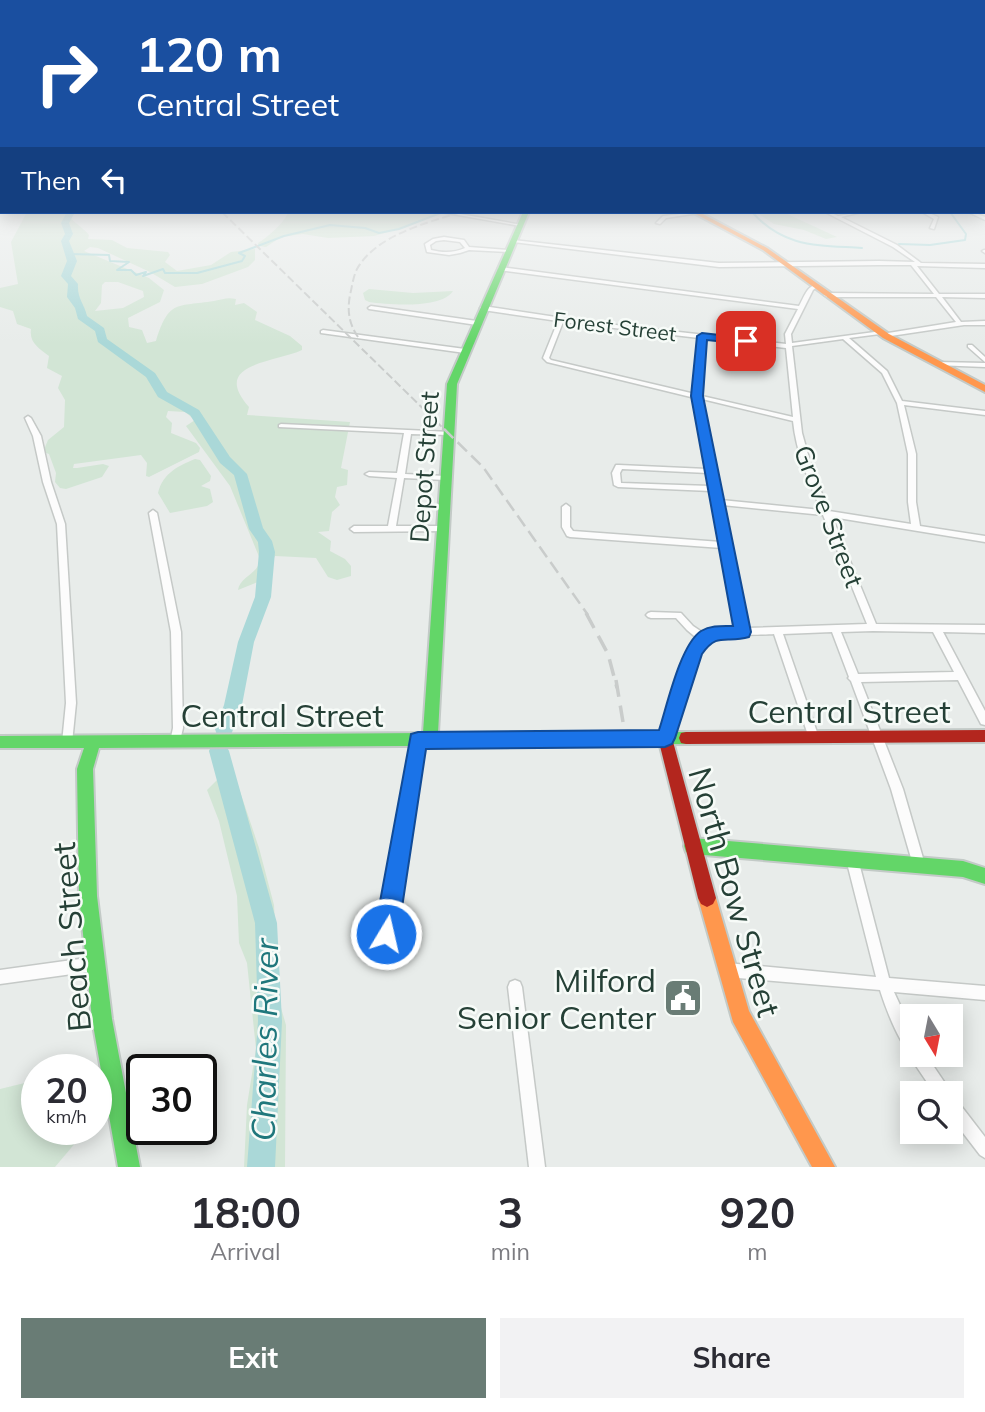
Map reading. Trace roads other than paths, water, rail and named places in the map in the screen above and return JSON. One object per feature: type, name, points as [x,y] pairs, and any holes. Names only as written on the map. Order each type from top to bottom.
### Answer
[{"type":"main road","name":"Depot Street","points":[[424,740],[452,384],[515,235]]},
{"type":"main road","points":[[741,235],[787,264],[882,334],[985,389]]},
{"type":"main road","name":"Central Street","points":[[0,742],[985,736]]},
{"type":"main road","name":"North Bow Street","points":[[665,738],[692,846],[748,1033],[824,1167]]},
{"type":"main road","name":"Beach Street","points":[[93,743],[85,769],[94,964],[129,1167]]},
{"type":"main road","points":[[692,846],[919,865],[967,870],[985,876]]},
{"type":"street","points":[[874,235],[897,247],[916,264],[936,295],[960,324]]},
{"type":"street","points":[[468,248],[463,241],[453,238],[434,240],[427,246],[429,251],[441,254],[458,253],[468,248],[510,246],[713,265],[985,266]]},
{"type":"street","points":[[500,269],[801,308]]},
{"type":"street","name":"Grove Street","points":[[816,286],[789,333],[796,420],[802,451],[873,627]]},
{"type":"street","points":[[827,295],[985,296]]},
{"type":"street","points":[[371,308],[477,323]]},
{"type":"street","name":"Forest Street","points":[[483,308],[561,320],[789,345],[985,323]]},
{"type":"street","points":[[561,320],[549,349],[549,360],[796,420]]},
{"type":"street","points":[[323,332],[465,351]]},
{"type":"street","points":[[702,336],[697,396],[743,632]]},
{"type":"street","points":[[844,337],[885,372],[900,402],[912,454],[912,502],[916,528]]},
{"type":"street","points":[[970,346],[985,363]]},
{"type":"street","points":[[937,364],[985,363]]},
{"type":"street","points":[[900,402],[985,412]]},
{"type":"street","points":[[28,418],[37,436],[47,482],[61,524],[71,703],[67,743]]},
{"type":"street","points":[[281,426],[448,433]]},
{"type":"street","points":[[392,529],[408,431]]},
{"type":"street","points":[[711,471],[619,467],[616,473],[618,485],[715,489]]},
{"type":"street","points":[[369,474],[446,478]]},
{"type":"street","points":[[717,502],[826,513],[985,539]]},
{"type":"street","points":[[566,507],[566,527],[570,534],[726,545]]},
{"type":"street","points":[[153,513],[176,632],[176,742]]},
{"type":"street","points":[[354,529],[442,530]]},
{"type":"street","points":[[651,615],[678,615],[704,638]]},
{"type":"street","points":[[665,738],[694,653],[704,638],[713,633],[873,627],[985,629]]},
{"type":"street","points":[[835,628],[897,789],[919,865]]},
{"type":"street","points":[[936,628],[985,721]]},
{"type":"street","points":[[778,632],[814,738]]},
{"type":"street","points":[[853,678],[961,676]]},
{"type":"street","points":[[386,934],[424,740]]},
{"type":"street","points":[[852,859],[885,984],[900,1025]]},
{"type":"street","points":[[0,977],[94,964]]},
{"type":"street","points":[[727,970],[985,993]]},
{"type":"street","points":[[515,987],[537,1167]]},
{"type":"street","points":[[963,1120],[985,1150]]},
{"type":"waterway","name":"Charles River","points":[[68,235],[65,241],[72,261],[66,276],[73,284],[72,297],[80,308],[82,317],[100,330],[102,340],[151,375],[162,394],[195,413],[225,460],[240,474],[256,529],[265,541],[267,552],[263,597],[246,642],[233,705],[224,729]]},
{"type":"waterway","points":[[70,254],[109,255],[110,261],[129,262],[117,270],[131,270],[136,275],[146,272],[143,276],[163,269],[165,273],[197,273],[242,261],[245,256],[239,253],[286,235]]},
{"type":"waterway","points":[[783,235],[816,245],[862,248]]},
{"type":"waterway","points":[[899,244],[930,245],[965,240],[966,235]]},
{"type":"waterway","name":"Charles River","points":[[219,751],[266,923],[270,1021],[261,1167]]},
{"type":"railway","points":[[246,235],[446,431]]},
{"type":"railway","points":[[358,337],[349,312],[357,269],[376,247],[396,235]]},
{"type":"railway","points":[[444,429],[483,467],[588,615]]},
{"type":"railway","points":[[586,613],[608,654],[617,688]]},
{"type":"railway","points":[[616,680],[623,722]]},
{"type":"place","name":"Milford Senior Center","points":[[683,998]]}]
